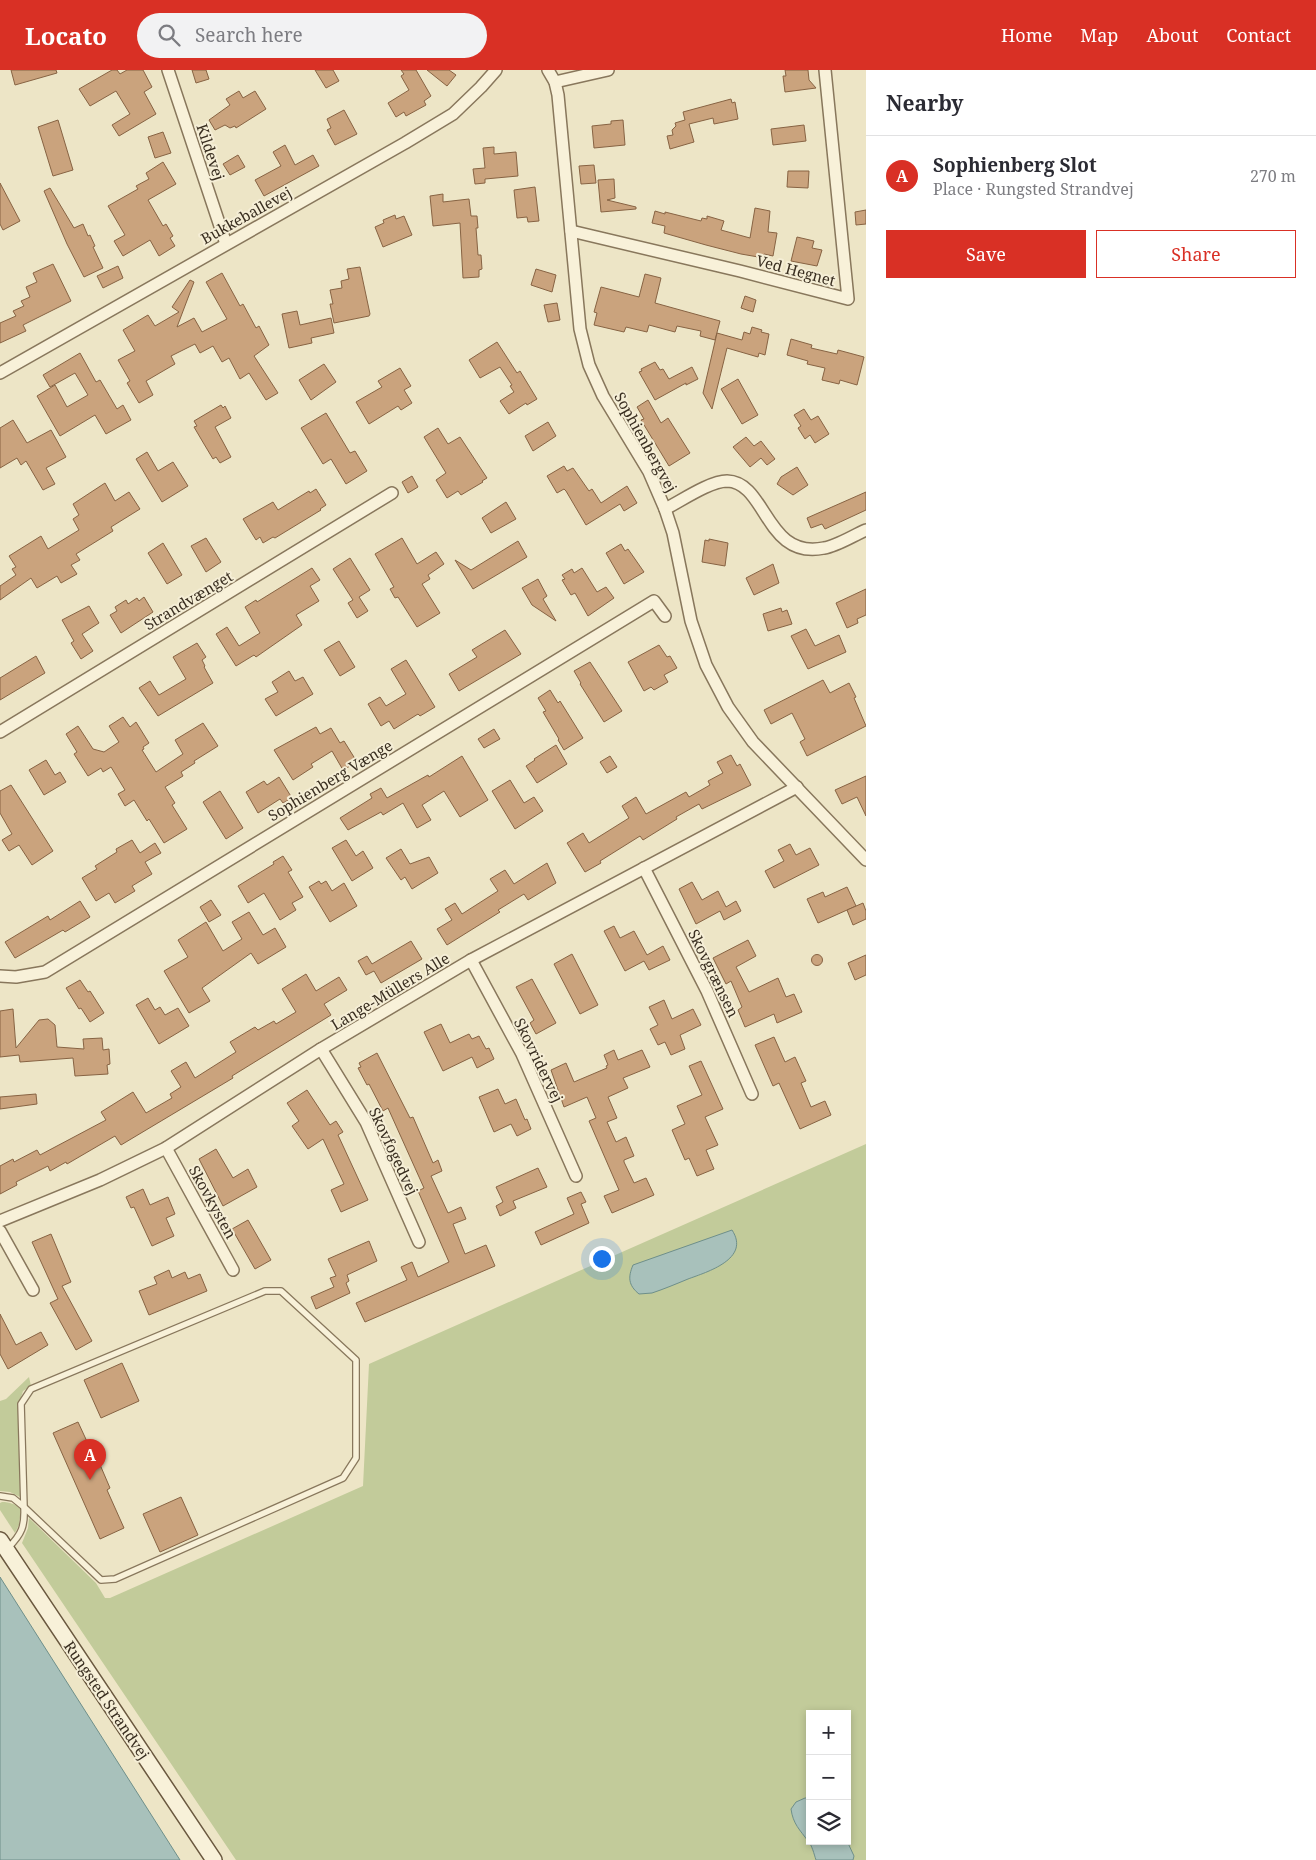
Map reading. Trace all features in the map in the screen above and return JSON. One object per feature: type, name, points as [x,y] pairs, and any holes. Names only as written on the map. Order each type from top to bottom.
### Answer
[{"type":"main road","name":"Rungsted Strandvej","points":[[3,1544],[214,1860]]},
{"type":"street","name":"Kildevej","points":[[168,70],[226,244]]},
{"type":"street","name":"Bukkeballevej","points":[[0,372],[453,114],[496,70]]},
{"type":"street","name":"Sophienbergvej","points":[[548,70],[555,82],[558,95],[580,330],[589,365],[603,396],[648,472],[665,509],[673,533],[691,622],[706,665],[728,707],[753,742],[866,860]]},
{"type":"street","points":[[555,82],[608,70]]},
{"type":"street","name":"Ved Hegnet","points":[[571,231],[848,299],[826,70]]},
{"type":"street","points":[[665,509],[716,483],[727,481],[738,483],[748,490],[779,535],[792,544],[806,548],[824,548],[866,530]]},
{"type":"street","name":"Strandvænget","points":[[0,732],[392,493]]},
{"type":"street","name":"Sophienberg Vænge","points":[[0,976],[16,978],[45,972],[654,601],[665,616]]},
{"type":"street","name":"Lange-Müllers Alle","points":[[0,1221],[100,1180],[166,1148],[321,1049],[471,960],[797,787]]},
{"type":"street","name":"Skovgrænsen","points":[[644,868],[707,991],[752,1094]]},
{"type":"street","name":"Skovridervej","points":[[471,960],[522,1054],[576,1176]]},
{"type":"street","name":"Skovfogedvej","points":[[321,1049],[366,1122],[419,1242]]},
{"type":"street","name":"Skovkysten","points":[[166,1148],[234,1270]]},
{"type":"street","points":[[0,1231],[33,1290]]},
{"type":"lane","points":[[0,1496],[13,1498],[24,1507],[101,1580],[115,1579],[343,1478],[356,1458],[356,1360],[282,1291],[265,1291],[31,1389],[21,1404],[24,1507],[24,1523],[20,1534],[3,1544]]},
{"type":"green space","points":[[866,1144],[866,1860],[236,1860],[22,1543],[28,1528],[29,1518],[96,1583],[105,1598],[110,1598],[363,1486],[369,1364]]},
{"type":"green space","points":[[29,1377],[31,1386],[23,1391],[19,1404],[20,1497],[10,1492],[0,1491],[0,1401],[6,1399]]},
{"type":"green space","points":[[8,1502],[21,1509],[19,1525],[15,1533],[0,1510],[0,1503]]},
{"type":"water","points":[[732,1230],[736,1240],[736,1249],[724,1263],[715,1268],[652,1293],[639,1294],[631,1284],[630,1273],[633,1265]]},
{"type":"water","points":[[0,1577],[180,1860],[0,1860]]},
{"type":"water","points":[[806,1798],[806,1838],[795,1823],[792,1814],[791,1809],[796,1802]]},
{"type":"water","points":[[811,1845],[849,1845],[854,1856],[853,1860],[816,1860]]},
{"type":"building","points":[[11,70],[56,70],[57,73],[15,85]]},
{"type":"building","points":[[112,70],[117,70],[120,74],[127,70],[143,70],[152,87],[144,92],[156,114],[119,136],[112,125],[130,114],[116,91],[90,106],[79,89]]},
{"type":"building","points":[[192,70],[206,70],[209,79],[196,83]]},
{"type":"building","points":[[315,70],[333,70],[339,81],[326,88]]},
{"type":"building","points":[[401,70],[416,70],[431,96],[424,101],[426,105],[406,116],[404,112],[396,117],[388,103],[409,90],[401,76],[404,74]]},
{"type":"building","points":[[427,70],[449,70],[456,75],[447,86]]},
{"type":"building","points":[[785,70],[808,70],[809,80],[816,88],[785,92],[783,76],[786,76]]},
{"type":"building","points":[[239,91],[243,98],[255,91],[266,109],[236,128],[235,126],[230,128],[225,125],[215,130],[209,120],[230,105],[226,99]]},
{"type":"building","points":[[731,99],[732,103],[735,102],[738,119],[714,124],[713,118],[689,124],[694,142],[670,149],[667,136],[673,135],[672,130],[676,126],[675,123],[685,120],[683,112]]},
{"type":"building","points":[[344,110],[357,134],[335,145],[327,130],[331,128],[327,119]]},
{"type":"building","points":[[58,120],[73,170],[53,176],[38,127]]},
{"type":"building","points":[[623,120],[625,145],[594,148],[592,126],[611,124],[611,121]]},
{"type":"building","points":[[804,125],[806,141],[773,145],[771,129]]},
{"type":"building","points":[[163,132],[171,153],[155,158],[148,137]]},
{"type":"building","points":[[285,145],[295,165],[313,155],[319,166],[264,196],[255,180],[281,166],[273,152]]},
{"type":"building","points":[[494,147],[494,154],[516,152],[518,176],[485,179],[485,183],[475,184],[473,169],[485,168],[483,148]]},
{"type":"building","points":[[238,155],[245,167],[230,175],[223,164]]},
{"type":"building","points":[[163,162],[176,184],[148,200],[163,226],[166,224],[173,236],[170,238],[175,246],[159,256],[150,240],[123,256],[114,241],[125,235],[108,206],[138,189],[136,186],[149,179],[146,173]]},
{"type":"building","points":[[594,165],[596,183],[581,184],[579,166]]},
{"type":"building","points":[[788,171],[809,171],[808,188],[787,187]]},
{"type":"building","points":[[614,179],[615,198],[607,200],[636,207],[636,209],[601,212],[598,180]]},
{"type":"building","points":[[0,183],[20,221],[3,230],[0,224]]},
{"type":"building","points":[[535,187],[539,221],[528,222],[527,217],[517,218],[514,190]]},
{"type":"building","points":[[50,188],[74,228],[83,224],[95,246],[93,247],[103,268],[84,277],[44,191]]},
{"type":"building","points":[[443,194],[443,202],[469,199],[471,216],[477,216],[478,255],[481,255],[482,269],[479,270],[479,277],[463,278],[460,223],[433,226],[430,196]]},
{"type":"building","points":[[755,208],[770,211],[768,232],[777,233],[773,256],[764,254],[764,258],[706,245],[664,233],[665,226],[652,223],[655,211],[701,221],[702,218],[707,219],[707,216],[724,221],[721,230],[750,238]]},
{"type":"building","points":[[866,210],[866,224],[856,225],[855,212]]},
{"type":"building","points":[[395,215],[396,219],[404,216],[412,235],[383,247],[375,227],[384,223],[383,220]]},
{"type":"building","points":[[797,237],[814,241],[812,248],[822,250],[817,266],[791,261]]},
{"type":"building","points":[[53,264],[71,301],[23,325],[26,331],[0,343],[0,323],[16,316],[13,311],[24,306],[21,301],[30,297],[26,287],[37,282],[33,273]]},
{"type":"building","points":[[118,266],[123,278],[103,288],[97,276]]},
{"type":"building","points":[[360,267],[370,314],[369,316],[334,323],[330,304],[333,304],[330,290],[342,288],[341,281],[349,279],[347,269]]},
{"type":"building","points":[[536,269],[556,275],[552,292],[531,285]]},
{"type":"building","points":[[222,273],[240,306],[243,304],[256,328],[259,326],[269,345],[254,356],[278,393],[266,400],[249,373],[240,379],[229,358],[222,362],[213,346],[200,353],[195,344],[171,356],[175,364],[146,381],[153,395],[139,403],[127,383],[130,381],[118,360],[135,351],[123,330],[148,315],[155,326],[179,312],[172,307],[190,280],[194,282],[177,327],[194,318],[202,332],[227,319],[206,282]]},
{"type":"building","points":[[645,274],[661,278],[655,303],[720,321],[715,340],[700,336],[701,331],[677,326],[675,332],[649,325],[647,332],[626,327],[624,332],[594,325],[597,313],[594,312],[601,287],[639,297]]},
{"type":"building","points":[[745,296],[756,300],[753,312],[741,308]]},
{"type":"building","points":[[557,303],[560,320],[548,322],[544,305]]},
{"type":"building","points":[[297,311],[300,325],[331,318],[334,333],[311,338],[312,343],[289,348],[282,314]]},
{"type":"building","points":[[752,327],[769,334],[765,355],[759,353],[758,357],[727,348],[712,409],[703,393],[717,333],[742,340],[744,332],[750,334]]},
{"type":"building","points":[[791,339],[812,345],[811,348],[837,354],[838,350],[864,357],[857,385],[840,380],[839,384],[822,380],[825,368],[807,364],[808,361],[787,355]]},
{"type":"building","points":[[497,342],[517,373],[520,371],[537,399],[527,405],[526,403],[509,414],[500,401],[514,392],[510,386],[512,385],[500,367],[480,378],[469,360]]},
{"type":"building","points":[[80,353],[96,382],[100,380],[117,409],[123,405],[131,420],[106,434],[95,415],[60,436],[37,396],[55,385],[67,407],[88,395],[75,373],[50,387],[43,375]]},
{"type":"building","points":[[655,362],[660,370],[663,369],[669,379],[692,367],[698,379],[686,385],[686,383],[655,400],[639,372]]},
{"type":"building","points":[[324,364],[336,382],[311,400],[299,380]]},
{"type":"building","points":[[400,368],[411,386],[404,390],[412,403],[401,410],[398,406],[369,424],[356,402],[382,387],[378,381]]},
{"type":"building","points":[[738,379],[758,415],[742,424],[721,389]]},
{"type":"building","points":[[648,400],[661,423],[668,418],[690,453],[669,466],[641,420],[644,419],[637,407]]},
{"type":"building","points":[[221,405],[223,408],[225,406],[231,418],[215,427],[231,457],[220,463],[216,457],[213,459],[194,427],[197,426],[194,421]]},
{"type":"building","points":[[804,409],[811,420],[818,416],[829,434],[815,443],[810,435],[805,439],[798,428],[801,426],[794,415]]},
{"type":"building","points":[[326,413],[350,453],[355,451],[367,471],[346,484],[331,459],[323,464],[301,428]]},
{"type":"building","points":[[13,420],[27,443],[51,430],[66,457],[46,468],[55,484],[43,490],[26,461],[21,465],[17,458],[0,468],[0,428]]},
{"type":"building","points":[[548,422],[556,436],[533,451],[525,436]]},
{"type":"building","points":[[438,428],[448,444],[460,437],[487,478],[461,495],[458,491],[447,498],[436,480],[446,473],[424,437]]},
{"type":"building","points":[[746,437],[754,446],[761,441],[775,459],[767,465],[761,458],[750,467],[733,447]]},
{"type":"building","points":[[147,452],[158,471],[173,462],[188,486],[162,502],[136,459]]},
{"type":"building","points":[[564,466],[567,471],[573,468],[589,491],[592,489],[601,503],[627,486],[637,503],[624,511],[620,504],[586,525],[566,491],[564,489],[557,493],[547,476]]},
{"type":"building","points":[[797,467],[808,485],[793,495],[777,484],[781,477]]},
{"type":"building","points":[[412,476],[418,487],[408,493],[402,482]]},
{"type":"building","points":[[105,483],[115,501],[129,492],[140,509],[111,527],[113,531],[76,554],[80,560],[71,565],[77,574],[61,583],[57,576],[37,588],[31,578],[0,600],[0,586],[16,575],[12,569],[16,567],[9,556],[41,536],[48,549],[79,530],[73,519],[79,515],[73,504]]},
{"type":"building","points":[[316,489],[326,505],[275,538],[273,537],[263,543],[260,537],[256,540],[243,519],[273,502],[278,510],[309,491],[310,493]]},
{"type":"building","points":[[866,492],[866,510],[825,529],[822,524],[811,528],[807,518]]},
{"type":"building","points":[[506,502],[516,519],[491,533],[482,518]]},
{"type":"building","points":[[206,538],[221,562],[206,572],[191,546]]},
{"type":"building","points":[[402,538],[417,564],[436,552],[444,564],[428,575],[430,579],[422,584],[440,613],[417,627],[398,597],[395,598],[390,589],[394,587],[375,554]]},
{"type":"building","points":[[709,539],[728,543],[725,566],[702,562],[705,540],[709,541]]},
{"type":"building","points":[[518,541],[527,557],[473,589],[455,560],[471,570]]},
{"type":"building","points":[[163,543],[182,575],[167,584],[148,553]]},
{"type":"building","points":[[621,544],[625,551],[628,549],[644,572],[624,584],[606,553]]},
{"type":"building","points":[[350,558],[370,590],[359,597],[368,611],[357,618],[348,603],[353,600],[333,569]]},
{"type":"building","points":[[773,564],[779,583],[754,595],[746,578]]},
{"type":"building","points":[[312,568],[320,580],[310,586],[319,601],[296,615],[302,625],[256,657],[254,655],[236,666],[216,634],[227,627],[239,646],[260,633],[245,607],[256,600],[257,602]]},
{"type":"building","points":[[582,568],[597,592],[606,587],[614,598],[588,616],[575,593],[571,595],[562,580],[565,579],[562,575],[572,569],[574,573]]},
{"type":"building","points":[[538,579],[547,596],[543,599],[556,621],[532,605],[522,588]]},
{"type":"building","points":[[866,589],[866,615],[857,619],[858,623],[847,628],[836,603]]},
{"type":"building","points":[[144,597],[153,612],[121,633],[110,615],[117,611],[115,607],[126,600],[128,604],[137,598],[139,601]]},
{"type":"building","points":[[89,606],[99,623],[82,634],[93,651],[81,659],[71,643],[74,641],[62,620]]},
{"type":"building","points":[[781,608],[782,612],[787,610],[792,624],[768,631],[763,614]]},
{"type":"building","points":[[806,629],[815,646],[839,635],[846,652],[808,669],[791,636]]},
{"type":"building","points":[[505,630],[521,654],[459,691],[449,674],[477,657],[472,650]]},
{"type":"building","points":[[339,641],[355,667],[340,676],[324,650]]},
{"type":"building","points":[[197,643],[206,657],[202,660],[213,683],[158,716],[139,688],[150,681],[159,695],[186,679],[173,657]]},
{"type":"building","points":[[659,645],[667,657],[670,656],[677,668],[664,675],[668,682],[654,690],[651,687],[644,691],[628,662]]},
{"type":"building","points":[[36,656],[45,673],[0,700],[0,678]]},
{"type":"building","points":[[406,660],[435,707],[420,716],[418,714],[394,729],[389,721],[381,726],[368,704],[380,697],[386,706],[406,694],[391,669]]},
{"type":"building","points":[[590,662],[622,711],[604,722],[574,671]]},
{"type":"building","points":[[289,671],[295,681],[303,677],[313,694],[276,716],[265,699],[278,692],[272,682]]},
{"type":"building","points":[[823,680],[830,693],[849,683],[866,726],[807,756],[800,742],[805,739],[792,713],[771,724],[764,710]]},
{"type":"building","points":[[550,690],[558,703],[560,701],[583,738],[564,750],[543,712],[546,711],[538,698]]},
{"type":"building","points":[[123,717],[130,727],[136,722],[149,743],[142,750],[156,772],[183,754],[175,740],[203,723],[218,746],[194,761],[195,763],[181,772],[183,776],[165,787],[175,803],[172,805],[187,829],[164,843],[134,800],[125,806],[118,794],[125,790],[111,767],[103,772],[101,768],[88,776],[74,754],[77,752],[66,734],[78,726],[93,749],[104,752],[119,742],[109,726]]},
{"type":"building","points":[[316,727],[320,734],[331,728],[340,743],[344,741],[357,762],[343,770],[332,751],[311,764],[313,767],[293,780],[274,750]]},
{"type":"building","points":[[494,729],[500,739],[484,748],[478,739]]},
{"type":"building","points":[[556,745],[567,764],[537,783],[526,766]]},
{"type":"building","points":[[731,755],[737,766],[740,764],[751,785],[702,809],[699,804],[676,817],[677,819],[643,840],[640,836],[585,872],[567,843],[583,833],[589,843],[629,818],[622,806],[636,797],[646,814],[686,792],[689,797],[710,785],[708,781],[723,773],[717,762]]},
{"type":"building","points":[[462,756],[488,800],[460,817],[444,791],[422,805],[431,820],[417,828],[403,803],[383,815],[381,812],[348,830],[340,818],[372,798],[370,794],[381,788],[387,798],[428,775],[429,777]]},
{"type":"building","points":[[610,756],[617,767],[607,773],[600,762]]},
{"type":"building","points":[[46,760],[55,775],[60,772],[66,782],[44,795],[29,770]]},
{"type":"building","points":[[866,776],[866,816],[857,797],[842,804],[835,790]]},
{"type":"building","points":[[279,777],[292,798],[283,803],[280,799],[258,813],[246,792],[264,781],[267,785]]},
{"type":"building","points":[[510,780],[524,803],[534,797],[543,811],[515,829],[492,791]]},
{"type":"building","points":[[11,785],[53,851],[32,865],[19,845],[9,851],[2,840],[12,834],[0,813],[0,791]]},
{"type":"building","points":[[220,791],[243,828],[226,839],[203,802]]},
{"type":"building","points":[[132,840],[140,853],[155,843],[161,853],[145,862],[152,874],[132,886],[135,891],[115,903],[109,893],[96,901],[82,878],[97,869],[95,866],[117,852],[116,849]]},
{"type":"building","points":[[346,840],[356,856],[363,851],[373,868],[352,881],[332,848]]},
{"type":"building","points":[[790,844],[796,855],[810,848],[819,865],[774,888],[765,871],[784,861],[778,850]]},
{"type":"building","points":[[401,849],[410,864],[429,857],[438,873],[412,889],[405,877],[401,880],[386,858]]},
{"type":"building","points":[[283,856],[292,870],[288,872],[303,897],[292,903],[296,910],[280,920],[264,893],[248,903],[238,886],[274,864],[273,862]]},
{"type":"building","points":[[547,863],[556,883],[528,900],[524,894],[498,910],[500,912],[447,945],[437,929],[452,920],[445,909],[455,903],[462,914],[498,891],[490,879],[505,870],[514,884]]},
{"type":"building","points":[[319,881],[321,884],[326,881],[332,891],[344,883],[357,906],[330,922],[309,887]]},
{"type":"building","points":[[692,882],[702,900],[718,891],[726,907],[736,901],[741,911],[724,920],[720,911],[696,924],[679,889]]},
{"type":"building","points":[[847,887],[856,906],[818,923],[807,899],[823,892],[825,897]]},
{"type":"building","points":[[211,900],[221,915],[209,922],[200,907]]},
{"type":"building","points":[[80,901],[90,917],[65,932],[63,930],[15,958],[5,942],[48,916],[50,920]]},
{"type":"building","points":[[863,903],[866,919],[853,925],[847,910]]},
{"type":"building","points":[[249,912],[263,935],[275,928],[286,947],[258,964],[251,953],[202,988],[210,1001],[189,1013],[164,971],[188,957],[178,940],[206,922],[223,951],[242,939],[232,922]]},
{"type":"building","points":[[614,926],[620,938],[634,931],[647,955],[663,946],[670,960],[649,970],[644,961],[625,971],[604,931]]},
{"type":"building","points":[[748,940],[756,956],[736,967],[749,992],[778,978],[786,997],[794,994],[802,1012],[777,1023],[774,1014],[745,1027],[738,1010],[742,1007],[731,981],[726,984],[713,958]]},
{"type":"building","points":[[411,941],[422,959],[381,983],[374,971],[366,975],[358,961],[367,956],[372,964]]},
{"type":"building","points":[[572,954],[598,1005],[580,1014],[554,964]]},
{"type":"building","points":[[817,954],[823,960],[817,966],[811,960]]},
{"type":"building","points":[[866,955],[866,975],[855,980],[848,963]]},
{"type":"building","points":[[306,974],[316,991],[339,977],[347,990],[324,1004],[331,1015],[232,1076],[233,1078],[121,1145],[115,1136],[67,1164],[66,1162],[50,1171],[48,1166],[16,1182],[17,1185],[0,1194],[0,1166],[13,1159],[14,1162],[37,1150],[40,1155],[106,1120],[101,1112],[133,1092],[146,1113],[172,1098],[170,1094],[181,1087],[171,1071],[186,1062],[195,1078],[236,1052],[230,1042],[255,1027],[258,1030],[274,1021],[276,1024],[296,1012],[282,989]]},
{"type":"building","points":[[532,979],[556,1023],[536,1034],[530,1023],[534,1020],[516,987]]},
{"type":"building","points":[[80,980],[88,992],[90,991],[104,1013],[90,1022],[66,988]]},
{"type":"building","points":[[148,998],[155,1010],[160,1007],[165,1015],[178,1008],[189,1026],[159,1044],[136,1005]]},
{"type":"building","points":[[664,1000],[672,1019],[693,1009],[701,1025],[680,1035],[685,1049],[671,1055],[665,1042],[658,1045],[650,1029],[658,1025],[649,1007]]},
{"type":"building","points":[[13,1009],[16,1048],[39,1020],[48,1019],[55,1025],[57,1047],[84,1049],[83,1039],[102,1038],[103,1050],[109,1049],[110,1064],[107,1065],[108,1074],[75,1076],[73,1058],[20,1062],[19,1055],[0,1057],[0,1011]]},
{"type":"building","points":[[441,1024],[450,1043],[469,1034],[472,1039],[479,1036],[486,1049],[489,1048],[494,1059],[477,1068],[472,1057],[443,1071],[424,1032]]},
{"type":"building","points":[[774,1037],[785,1062],[795,1057],[806,1081],[801,1083],[811,1107],[825,1101],[831,1115],[800,1129],[779,1083],[773,1086],[755,1045]]},
{"type":"building","points":[[614,1050],[618,1060],[642,1050],[650,1067],[623,1078],[628,1088],[608,1097],[617,1118],[607,1122],[616,1142],[626,1137],[634,1156],[624,1160],[624,1162],[634,1183],[646,1178],[654,1195],[612,1213],[604,1196],[619,1190],[589,1121],[596,1118],[587,1097],[564,1107],[551,1070],[566,1063],[574,1082],[607,1068],[606,1066],[608,1065],[604,1055]]},
{"type":"building","points":[[377,1053],[410,1118],[413,1117],[433,1163],[438,1160],[442,1171],[431,1176],[448,1213],[461,1207],[466,1219],[453,1224],[465,1254],[486,1245],[495,1266],[365,1322],[356,1303],[407,1280],[401,1267],[412,1262],[418,1277],[449,1262],[418,1191],[424,1188],[388,1108],[383,1111],[358,1068],[361,1067],[359,1063]]},
{"type":"building","points":[[701,1061],[723,1109],[705,1117],[718,1145],[706,1150],[714,1169],[697,1176],[689,1158],[685,1160],[672,1130],[685,1124],[677,1106],[702,1095],[689,1066]]},
{"type":"building","points":[[498,1089],[505,1104],[516,1099],[531,1129],[517,1136],[511,1124],[494,1132],[479,1097]]},
{"type":"building","points":[[307,1090],[330,1125],[336,1121],[343,1132],[338,1135],[368,1200],[341,1212],[331,1190],[344,1184],[323,1139],[308,1149],[292,1126],[299,1121],[287,1103]]},
{"type":"building","points":[[36,1094],[37,1104],[0,1109],[0,1097]]},
{"type":"building","points":[[216,1149],[233,1178],[248,1169],[257,1187],[223,1206],[199,1159]]},
{"type":"building","points":[[538,1168],[547,1187],[513,1201],[516,1208],[500,1216],[496,1206],[503,1202],[496,1187]]},
{"type":"building","points":[[143,1189],[150,1205],[168,1197],[175,1214],[166,1218],[174,1236],[152,1246],[134,1207],[131,1208],[126,1197]]},
{"type":"building","points":[[581,1192],[586,1202],[581,1204],[589,1223],[541,1245],[535,1232],[574,1214],[567,1198]]},
{"type":"building","points":[[248,1220],[271,1260],[255,1269],[232,1229]]},
{"type":"building","points":[[51,1234],[71,1282],[62,1286],[92,1341],[76,1350],[50,1303],[58,1299],[32,1242]]},
{"type":"building","points":[[369,1241],[377,1261],[347,1275],[349,1281],[346,1283],[350,1293],[316,1309],[311,1297],[334,1287],[330,1278],[336,1276],[328,1259]]},
{"type":"building","points":[[169,1270],[172,1278],[185,1272],[188,1279],[200,1274],[207,1291],[149,1315],[139,1291],[157,1284],[154,1277]]},
{"type":"building","points":[[0,1314],[16,1345],[41,1332],[48,1345],[8,1369],[0,1354]]},
{"type":"building","points":[[122,1363],[139,1401],[101,1418],[84,1380]]},
{"type":"building","points":[[78,1422],[96,1461],[98,1460],[110,1488],[107,1490],[124,1528],[100,1539],[53,1433]]},
{"type":"building","points":[[181,1497],[198,1535],[160,1552],[143,1514]]},
{"type":"place","name":"Sophienberg Slot","points":[[90,1480]]}]
